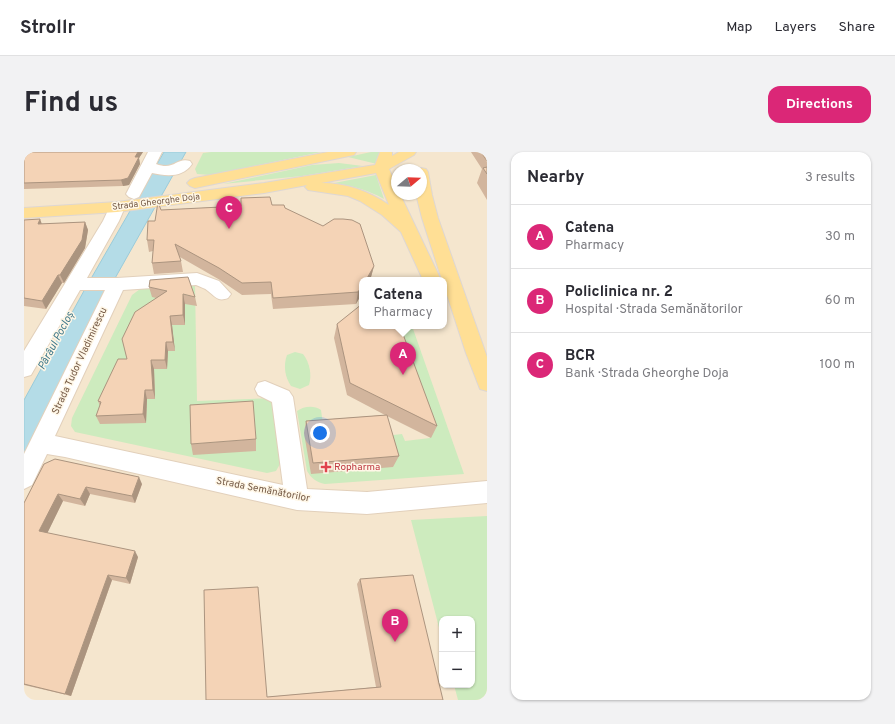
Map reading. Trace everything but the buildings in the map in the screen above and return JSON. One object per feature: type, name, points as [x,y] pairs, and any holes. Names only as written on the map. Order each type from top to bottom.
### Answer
[{"type":"main road","name":"Strada Gheorghe Doja","points":[[24,200],[134,194],[349,152]]},
{"type":"main road","points":[[386,152],[382,168],[408,230],[431,277]]},
{"type":"main road","points":[[382,168],[409,152]]},
{"type":"main road","points":[[420,152],[421,164]]},
{"type":"main road","points":[[307,161],[341,160],[382,168],[391,173]]},
{"type":"main road","name":"Strada Gheorghe Doja","points":[[24,212],[117,207],[264,188],[382,168]]},
{"type":"main road","points":[[264,188],[324,186],[361,194],[386,209],[408,230]]},
{"type":"main road","points":[[418,200],[430,219]]},
{"type":"main road","points":[[425,200],[476,357],[487,383]]},
{"type":"main road","points":[[447,307],[476,357]]},
{"type":"street","points":[[134,194],[156,152]]},
{"type":"street","points":[[148,166],[167,172],[179,170],[188,158]]},
{"type":"street","points":[[188,158],[191,184]]},
{"type":"street","points":[[24,368],[112,221],[117,207]]},
{"type":"street","points":[[74,284],[118,284],[197,279],[213,285],[222,294]]},
{"type":"street","name":"Strada Tudor Vladimirescu","points":[[24,478],[42,444],[118,284]]},
{"type":"street","points":[[265,389],[282,397],[297,499]]},
{"type":"street","name":"Strada Semănătorilor","points":[[42,444],[65,447],[297,499],[367,504],[487,492]]},
{"type":"shaded area","points":[[24,152],[487,152],[487,700],[24,700]]},
{"type":"green space","points":[[321,152],[210,175],[197,174],[195,169],[203,153]]},
{"type":"green space","points":[[371,152],[382,152],[377,164],[348,157]]},
{"type":"green space","points":[[339,163],[363,166],[302,176],[223,184],[312,165]]},
{"type":"green space","points":[[376,175],[384,199],[360,189],[334,183]]},
{"type":"green space","points":[[195,285],[197,401],[272,398],[280,464],[276,471],[267,473],[75,432],[71,426],[72,418],[132,295],[140,289]]},
{"type":"green space","points":[[392,329],[413,329],[464,474],[325,484],[317,481],[307,471],[297,411],[309,407],[318,408],[321,410],[324,431],[304,433],[385,436],[402,434],[405,441],[430,438]]},
{"type":"green space","points":[[295,352],[303,354],[310,369],[309,385],[300,389],[291,386],[285,371],[287,355]]},
{"type":"green space","points":[[487,516],[487,700],[458,700],[455,688],[475,688],[475,616],[439,616],[439,627],[411,520]]},
{"type":"water","points":[[164,152],[186,152],[109,289],[24,460],[24,400],[85,289]]},
{"type":"place","name":"BCR","points":[[229,229]]},
{"type":"place","name":"Catena","points":[[403,375]]},
{"type":"place","name":"Ropharma","points":[[326,467]]},
{"type":"place","name":"Policlinica nr. 2","points":[[395,642]]},
{"type":"water label","name":"Pârâul Pocloș","points":[[56,341]]}]
